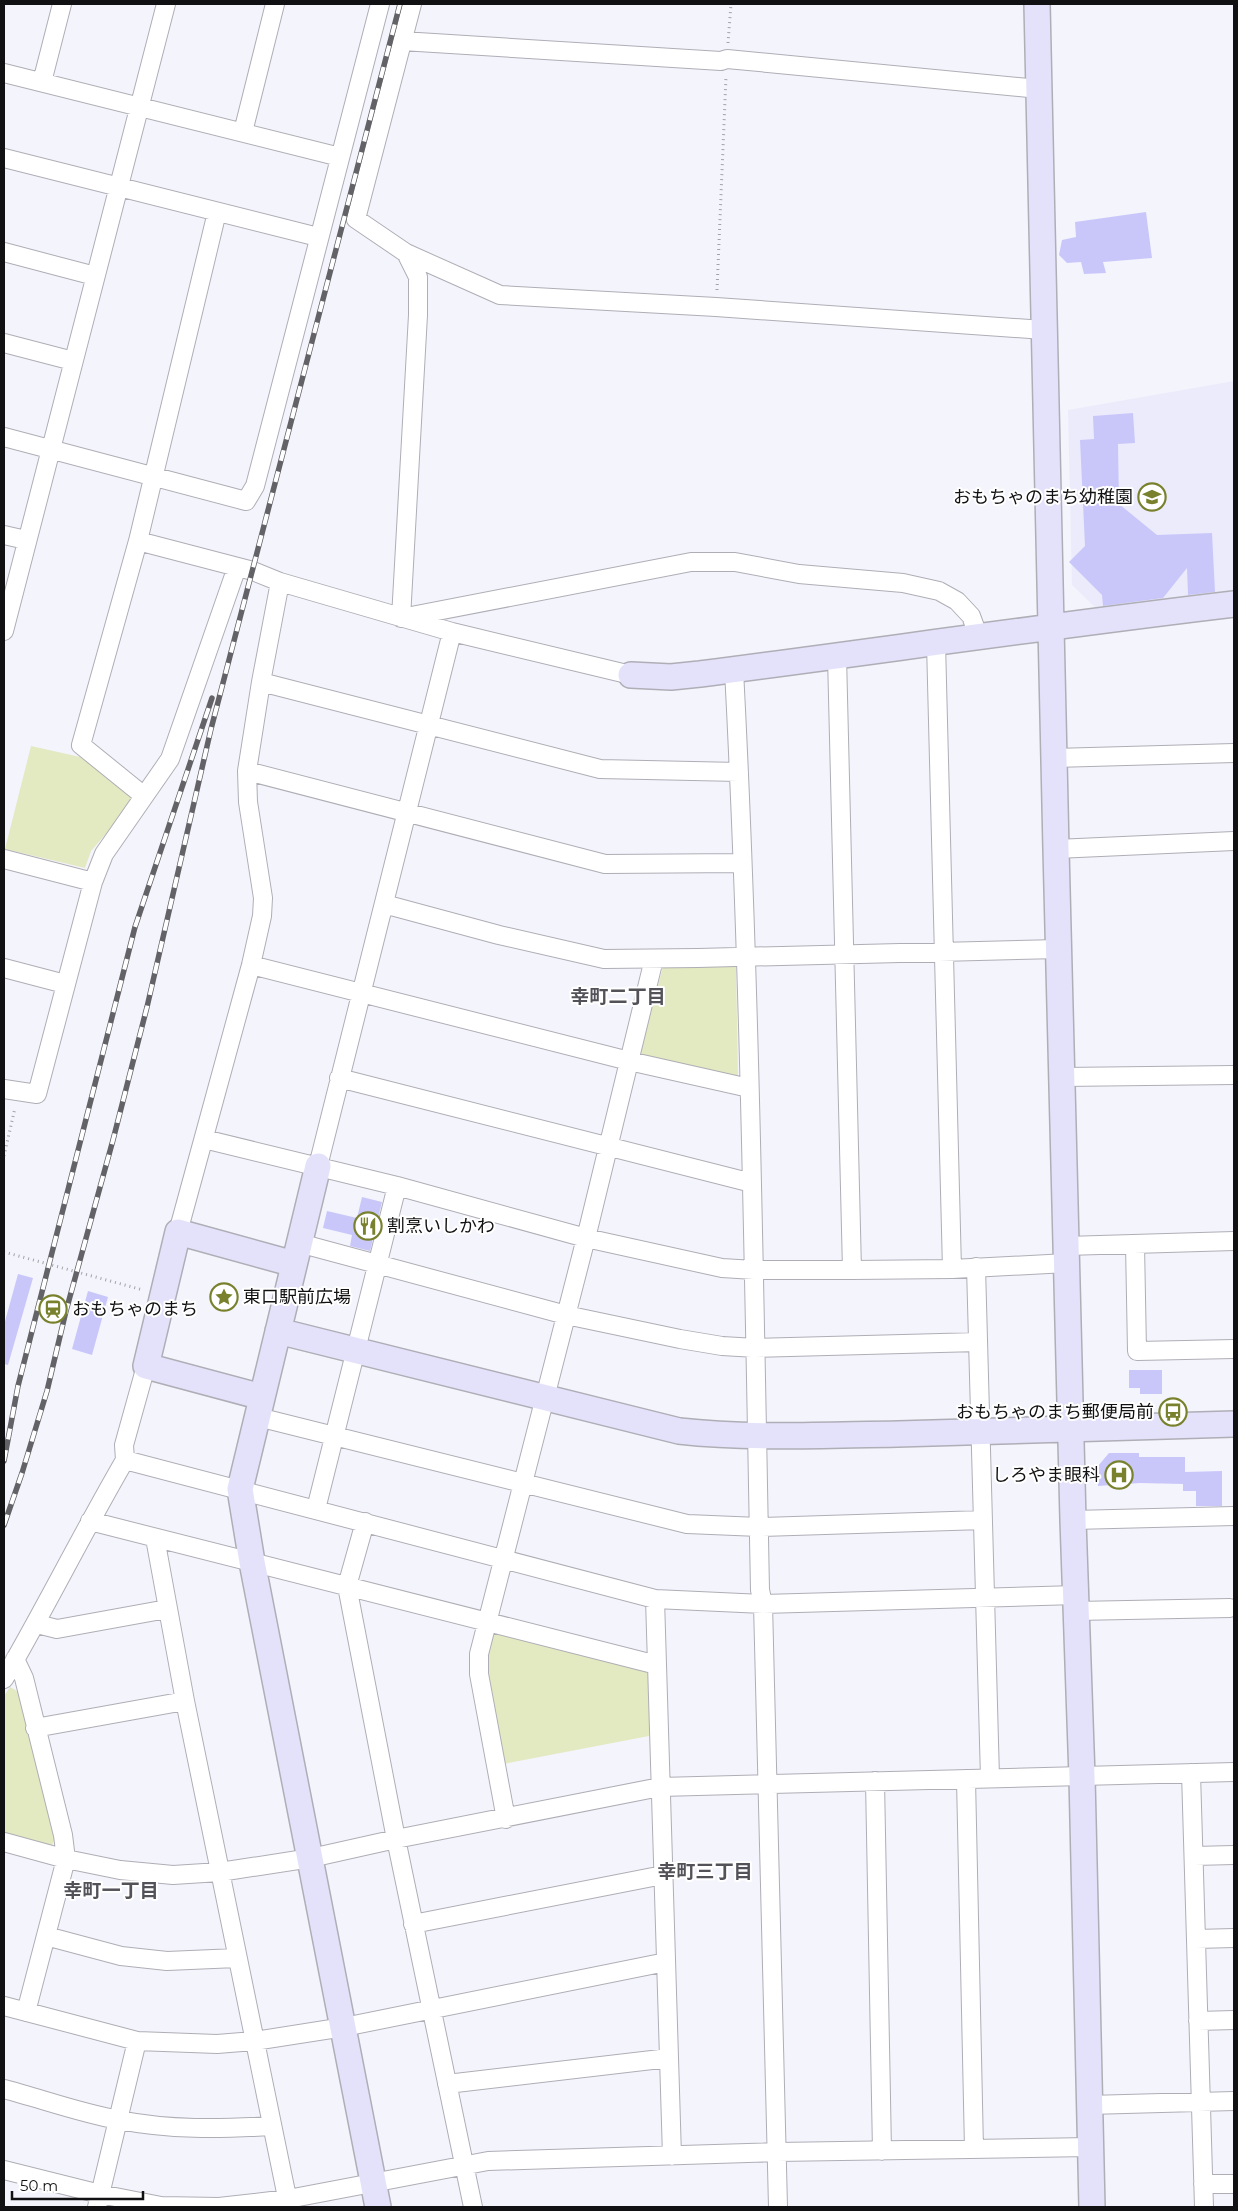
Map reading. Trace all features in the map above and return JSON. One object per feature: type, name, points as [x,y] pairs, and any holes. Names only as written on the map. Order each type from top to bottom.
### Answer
[{"type":"street","points":[[42,82],[62,4]]},
{"type":"street","points":[[4,631],[166,4]]},
{"type":"street","points":[[243,132],[275,4]]},
{"type":"street","points":[[4,437],[246,501],[255,486],[380,4]]},
{"type":"street","points":[[412,4],[356,219],[406,253],[500,295],[716,307],[1044,330]]},
{"type":"street","points":[[1037,4],[1066,1254],[1082,1777],[1092,2207]]},
{"type":"street","points":[[402,41],[720,61],[727,59],[1039,89]]},
{"type":"street","points":[[4,73],[340,157]]},
{"type":"street","points":[[4,158],[318,238]]},
{"type":"street","points":[[144,796],[81,745],[155,476],[217,212]]},
{"type":"street","points":[[4,252],[95,276]]},
{"type":"street","points":[[401,618],[418,315],[418,278],[406,253]]},
{"type":"street","points":[[4,343],[73,362]]},
{"type":"street","points":[[4,535],[26,540]]},
{"type":"street","points":[[138,542],[236,567],[280,582],[452,632],[631,675],[671,677],[734,670],[936,643],[1052,625],[1234,604]]},
{"type":"street","points":[[401,618],[691,562],[735,562],[799,574],[903,583],[939,591],[957,601],[971,616],[978,636]]},
{"type":"street","points":[[11,1091],[37,1094],[65,984],[94,882],[104,854],[170,759],[236,567]]},
{"type":"street","points":[[4,1679],[37,1624],[90,1521],[125,1460],[124,1445],[146,1366],[178,1232],[251,965],[262,916],[263,898],[248,802],[247,770],[280,582]]},
{"type":"street","points":[[378,2207],[312,1858],[252,1562],[240,1489],[339,1078],[452,632]]},
{"type":"street","points":[[936,643],[952,1269]]},
{"type":"street","points":[[837,656],[846,953],[852,1270]]},
{"type":"street","points":[[734,670],[752,1183],[760,1590],[764,1604],[778,2207]]},
{"type":"street","points":[[261,682],[600,769],[739,772]]},
{"type":"street","points":[[1054,758],[1234,753]]},
{"type":"street","points":[[247,770],[605,864],[741,863]]},
{"type":"street","points":[[1056,849],[1234,841]]},
{"type":"street","points":[[4,859],[94,882]]},
{"type":"street","points":[[384,904],[499,935],[604,959],[1059,948]]},
{"type":"street","points":[[506,1819],[479,1674],[479,1654],[586,1238],[654,959]]},
{"type":"street","points":[[251,965],[629,1061],[749,1088]]},
{"type":"street","points":[[4,968],[65,984]]},
{"type":"street","points":[[1062,1078],[1234,1075]]},
{"type":"street","points":[[339,1078],[752,1183]]},
{"type":"street","points":[[204,1139],[397,1186],[586,1238],[722,1268],[754,1270],[952,1269],[1135,1244],[1234,1241]]},
{"type":"street","points":[[316,1509],[397,1186]]},
{"type":"street","points":[[178,1232],[297,1253],[377,1264],[566,1315],[722,1346],[756,1348],[978,1342]]},
{"type":"street","points":[[1135,1244],[1138,1351],[1234,1349]]},
{"type":"street","points":[[976,1267],[990,1778]]},
{"type":"street","points":[[278,1331],[545,1396],[679,1431],[757,1437],[1234,1424]]},
{"type":"street","points":[[146,1366],[335,1436],[687,1524],[759,1527],[983,1520]]},
{"type":"street","points":[[125,1460],[655,1599],[764,1604],[985,1596],[1076,1603],[1230,1608]]},
{"type":"street","points":[[1073,1520],[1234,1516]]},
{"type":"street","points":[[90,1521],[657,1665]]},
{"type":"street","points":[[365,1522],[347,1586],[396,1839],[473,2207]]},
{"type":"street","points":[[155,1538],[185,1701],[288,2203]]},
{"type":"street","points":[[655,1599],[672,2156]]},
{"type":"street","points":[[37,1624],[57,1629],[168,1609]]},
{"type":"street","points":[[16,1659],[24,1678],[34,1728],[63,1835],[66,1859],[26,2012]]},
{"type":"street","points":[[34,1728],[185,1701]]},
{"type":"street","points":[[4,1842],[66,1859],[120,1870],[173,1875],[220,1872],[312,1858],[396,1839],[506,1819],[660,1787],[1234,1772]]},
{"type":"street","points":[[1191,1773],[1204,2207]]},
{"type":"street","points":[[966,1779],[974,2149]]},
{"type":"street","points":[[875,1781],[882,2151]]},
{"type":"street","points":[[1194,1856],[1234,1855]]},
{"type":"street","points":[[414,1924],[663,1875]]},
{"type":"street","points":[[46,1936],[120,1956],[167,1961],[237,1958]]},
{"type":"street","points":[[1196,1939],[1234,1938]]},
{"type":"street","points":[[4,2006],[137,2041],[217,2044],[254,2041],[344,2027],[666,1962]]},
{"type":"street","points":[[1198,2021],[1234,2020]]},
{"type":"street","points":[[98,2201],[137,2041]]},
{"type":"street","points":[[447,2084],[669,2058]]},
{"type":"street","points":[[4,2089],[117,2120],[213,2130],[271,2126]]},
{"type":"street","points":[[1089,2105],[1234,2101]]},
{"type":"street","points":[[4,2170],[98,2201],[161,2206],[219,2207],[288,2203],[373,2183],[488,2160],[777,2152],[1090,2147]]},
{"type":"street","points":[[1203,2184],[1234,2184]]},
{"type":"path","points":[[716,307],[731,4]]},
{"type":"path","points":[[4,1156],[11,1091]]},
{"type":"path","points":[[4,1252],[162,1295]]},
{"type":"shaded area","name":"おもちゃのまち幼稚園","points":[[1234,381],[1234,596],[1100,612],[1072,585],[1068,410]]},
{"type":"green space","points":[[31,746],[80,757],[136,799],[91,851],[85,868],[5,849]]},
{"type":"green space","points":[[663,967],[736,967],[738,1077],[639,1054]]},
{"type":"green space","points":[[503,1633],[638,1668],[651,1675],[649,1736],[503,1764],[486,1666],[491,1636]]},
{"type":"green space","points":[[10,1687],[22,1694],[55,1838],[51,1848],[4,1835],[4,1696]]},
{"type":"building","points":[[1146,212],[1152,258],[1103,262],[1106,273],[1084,274],[1081,262],[1067,263],[1059,255],[1062,240],[1076,237],[1075,222]]},
{"type":"building","points":[[1133,413],[1135,443],[1118,444],[1119,504],[1157,535],[1212,533],[1215,592],[1188,595],[1187,568],[1163,598],[1103,606],[1102,595],[1069,562],[1085,546],[1080,440],[1094,439],[1093,416]]},
{"type":"building","points":[[362,1197],[382,1202],[370,1251],[350,1246],[352,1235],[323,1228],[327,1211],[357,1218]]},
{"type":"building","points":[[18,1274],[33,1278],[8,1365],[4,1364],[4,1325]]},
{"type":"building","points":[[88,1291],[108,1297],[92,1355],[72,1349]]},
{"type":"building","points":[[1129,1370],[1162,1370],[1162,1394],[1140,1394],[1140,1388],[1129,1388]]},
{"type":"building","points":[[1109,1453],[1139,1453],[1139,1457],[1185,1457],[1185,1472],[1222,1471],[1222,1506],[1196,1506],[1196,1491],[1183,1491],[1183,1484],[1140,1483],[1098,1486],[1098,1466]]},
{"type":"railway","points":[[4,1525],[47,1391],[66,1311],[113,1140],[147,1007],[211,729],[400,4]]},
{"type":"railway","points":[[4,1461],[18,1386],[135,927],[212,698]]},
{"type":"place","name":"おもちゃのまち幼稚園","points":[[1152,497]]},
{"type":"place","name":"割烹いしかわ","points":[[368,1226]]},
{"type":"place","name":"東口駅前広場","points":[[224,1297]]},
{"type":"place","name":"おもちゃのまち","points":[[53,1309]]},
{"type":"place","name":"おもちゃのまち郵便局前","points":[[1173,1412]]},
{"type":"place","name":"しろやま眼科","points":[[1119,1475]]},
{"type":"district","name":"幸町二丁目","points":[[618,996]]},
{"type":"district","name":"幸町三丁目","points":[[705,1871]]},
{"type":"district","name":"幸町一丁目","points":[[111,1890]]}]
